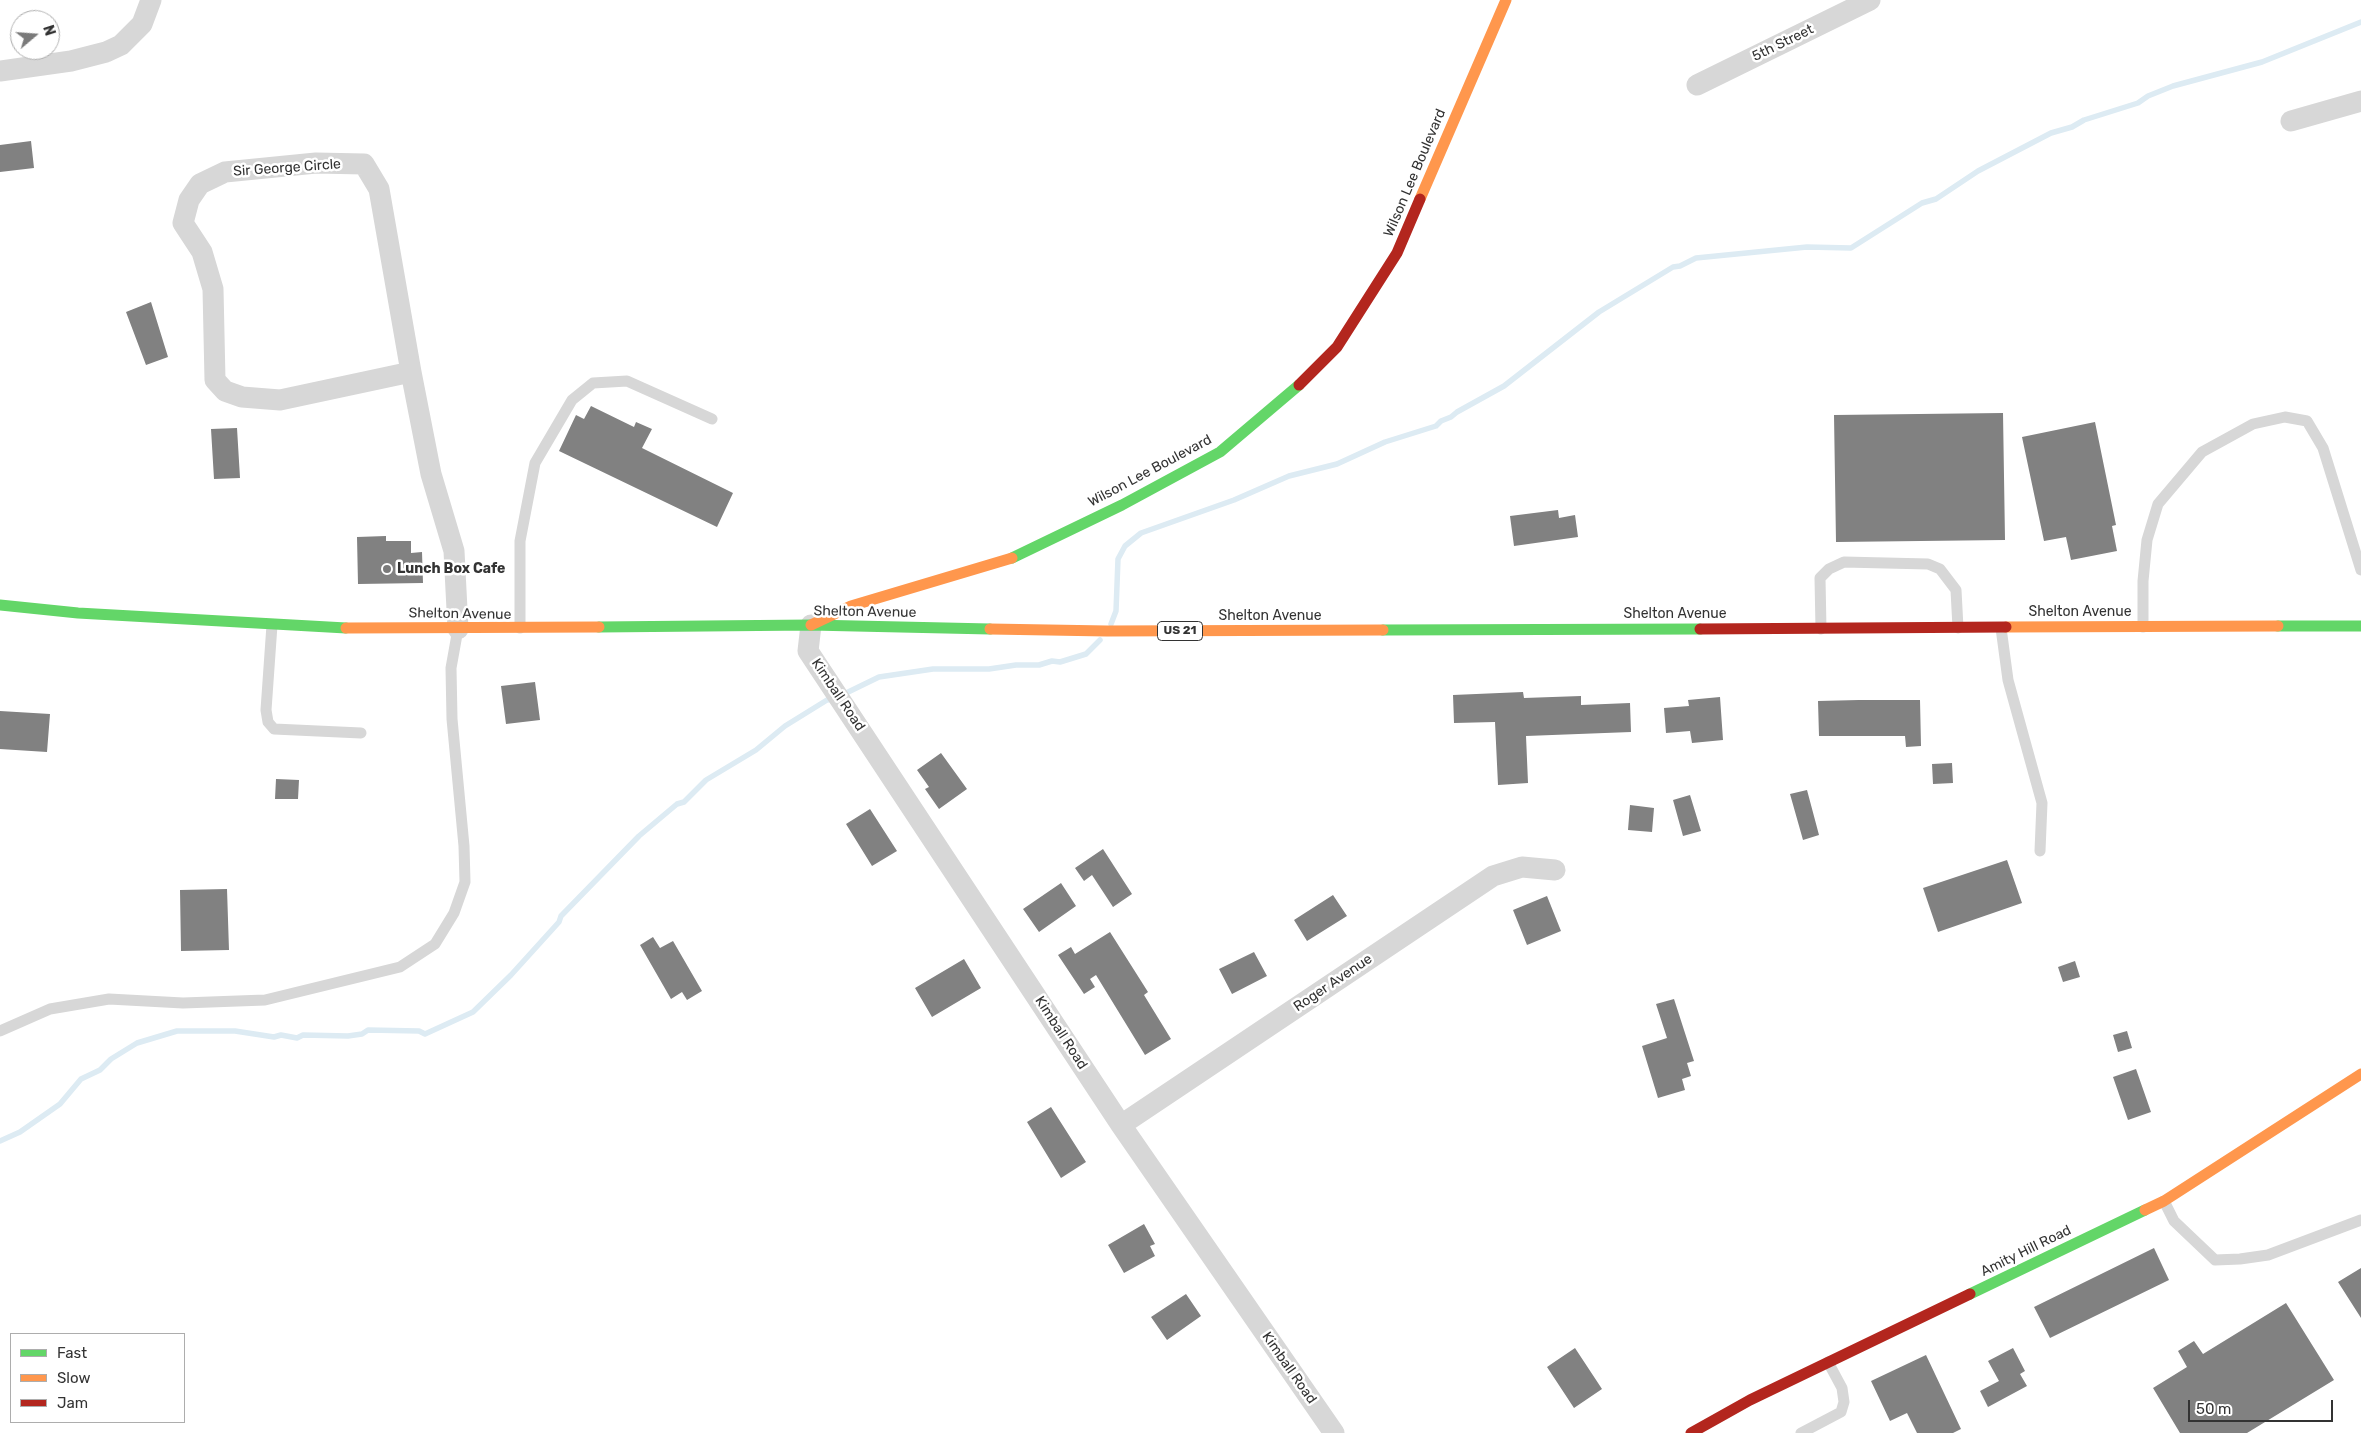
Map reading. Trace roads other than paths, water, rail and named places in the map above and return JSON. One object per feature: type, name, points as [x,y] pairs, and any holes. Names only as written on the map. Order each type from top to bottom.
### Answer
[{"type":"main road","name":"Wilson Lee Boulevard","points":[[811,626],[851,606],[1009,558],[1122,506],[1220,452],[1286,397],[1337,346],[1398,254],[1506,0]]},
{"type":"main road","name":"Shelton Avenue","points":[[0,604],[78,613],[323,628],[520,630],[811,626],[1107,631],[2361,626]]},
{"type":"main road","name":"Amity Hill Road","points":[[1691,1433],[1750,1400],[2164,1202],[2361,1074]]},
{"type":"street","points":[[0,71],[71,61],[114,49],[121,45],[142,24],[151,0]]},
{"type":"street","name":"5th Street","points":[[1697,85],[1870,0]]},
{"type":"street","points":[[2291,121],[2361,101]]},
{"type":"street","name":"Sir George Circle","points":[[411,372],[280,400],[242,397],[225,391],[215,380],[213,290],[202,252],[183,223],[189,200],[200,184],[225,172],[316,163],[364,164],[379,189],[430,474],[454,551],[458,629]]},
{"type":"street","name":"Kimball Road","points":[[811,626],[808,650],[1122,1125],[1334,1433]]},
{"type":"street","name":"Roger Avenue","points":[[1122,1125],[1493,876],[1522,867],[1555,870]]},
{"type":"lane","points":[[520,630],[520,541],[535,463],[572,400],[593,383],[627,381],[712,419]]},
{"type":"lane","points":[[2143,627],[2143,580],[2147,540],[2158,504],[2202,452],[2253,424],[2285,417],[2307,421],[2323,448],[2361,570]]},
{"type":"lane","points":[[1821,629],[1820,578],[1829,569],[1844,562],[1928,564],[1940,569],[1956,590],[1958,628]]},
{"type":"lane","points":[[272,625],[266,691],[268,722],[274,729],[361,733]]},
{"type":"lane","points":[[2001,628],[2008,680],[2042,803],[2040,851]]},
{"type":"lane","points":[[0,1031],[50,1009],[109,999],[183,1003],[265,1000],[400,967],[435,944],[454,913],[465,882],[452,719],[451,668],[458,629]]},
{"type":"lane","points":[[2164,1202],[2174,1221],[2214,1260],[2240,1259],[2268,1254],[2361,1220]]},
{"type":"lane","points":[[1801,1433],[1841,1412],[1844,1402],[1842,1388],[1828,1362]]},
{"type":"waterway","points":[[1111,624],[1116,611],[1118,559],[1125,546],[1141,533],[1234,500],[1289,476],[1337,464],[1385,442],[1436,426],[1441,421],[1504,386],[1599,312],[1673,267],[1680,266],[1696,258],[1807,247],[1851,248],[1922,203],[1936,199],[1978,171],[2051,133],[2072,127],[2084,120],[2138,103],[2148,96],[2173,86],[2262,62],[2361,22]]},
{"type":"waterway","points":[[842,695],[879,677],[933,669],[989,669],[1016,665],[1039,665],[1052,661],[1060,662],[1086,654],[1100,640]]},
{"type":"waterway","points":[[0,1141],[20,1132],[60,1104],[81,1079],[100,1070],[111,1059],[137,1043],[177,1031],[235,1031],[274,1037],[281,1035],[297,1038],[303,1035],[348,1036],[362,1034],[368,1030],[419,1031],[425,1034],[473,1012],[511,975],[559,922],[561,916],[639,836],[677,804],[684,802],[706,780],[756,750],[785,726],[827,700],[834,699]]},
{"type":"place","name":"Lunch Box Cafe","points":[[387,569]]}]
